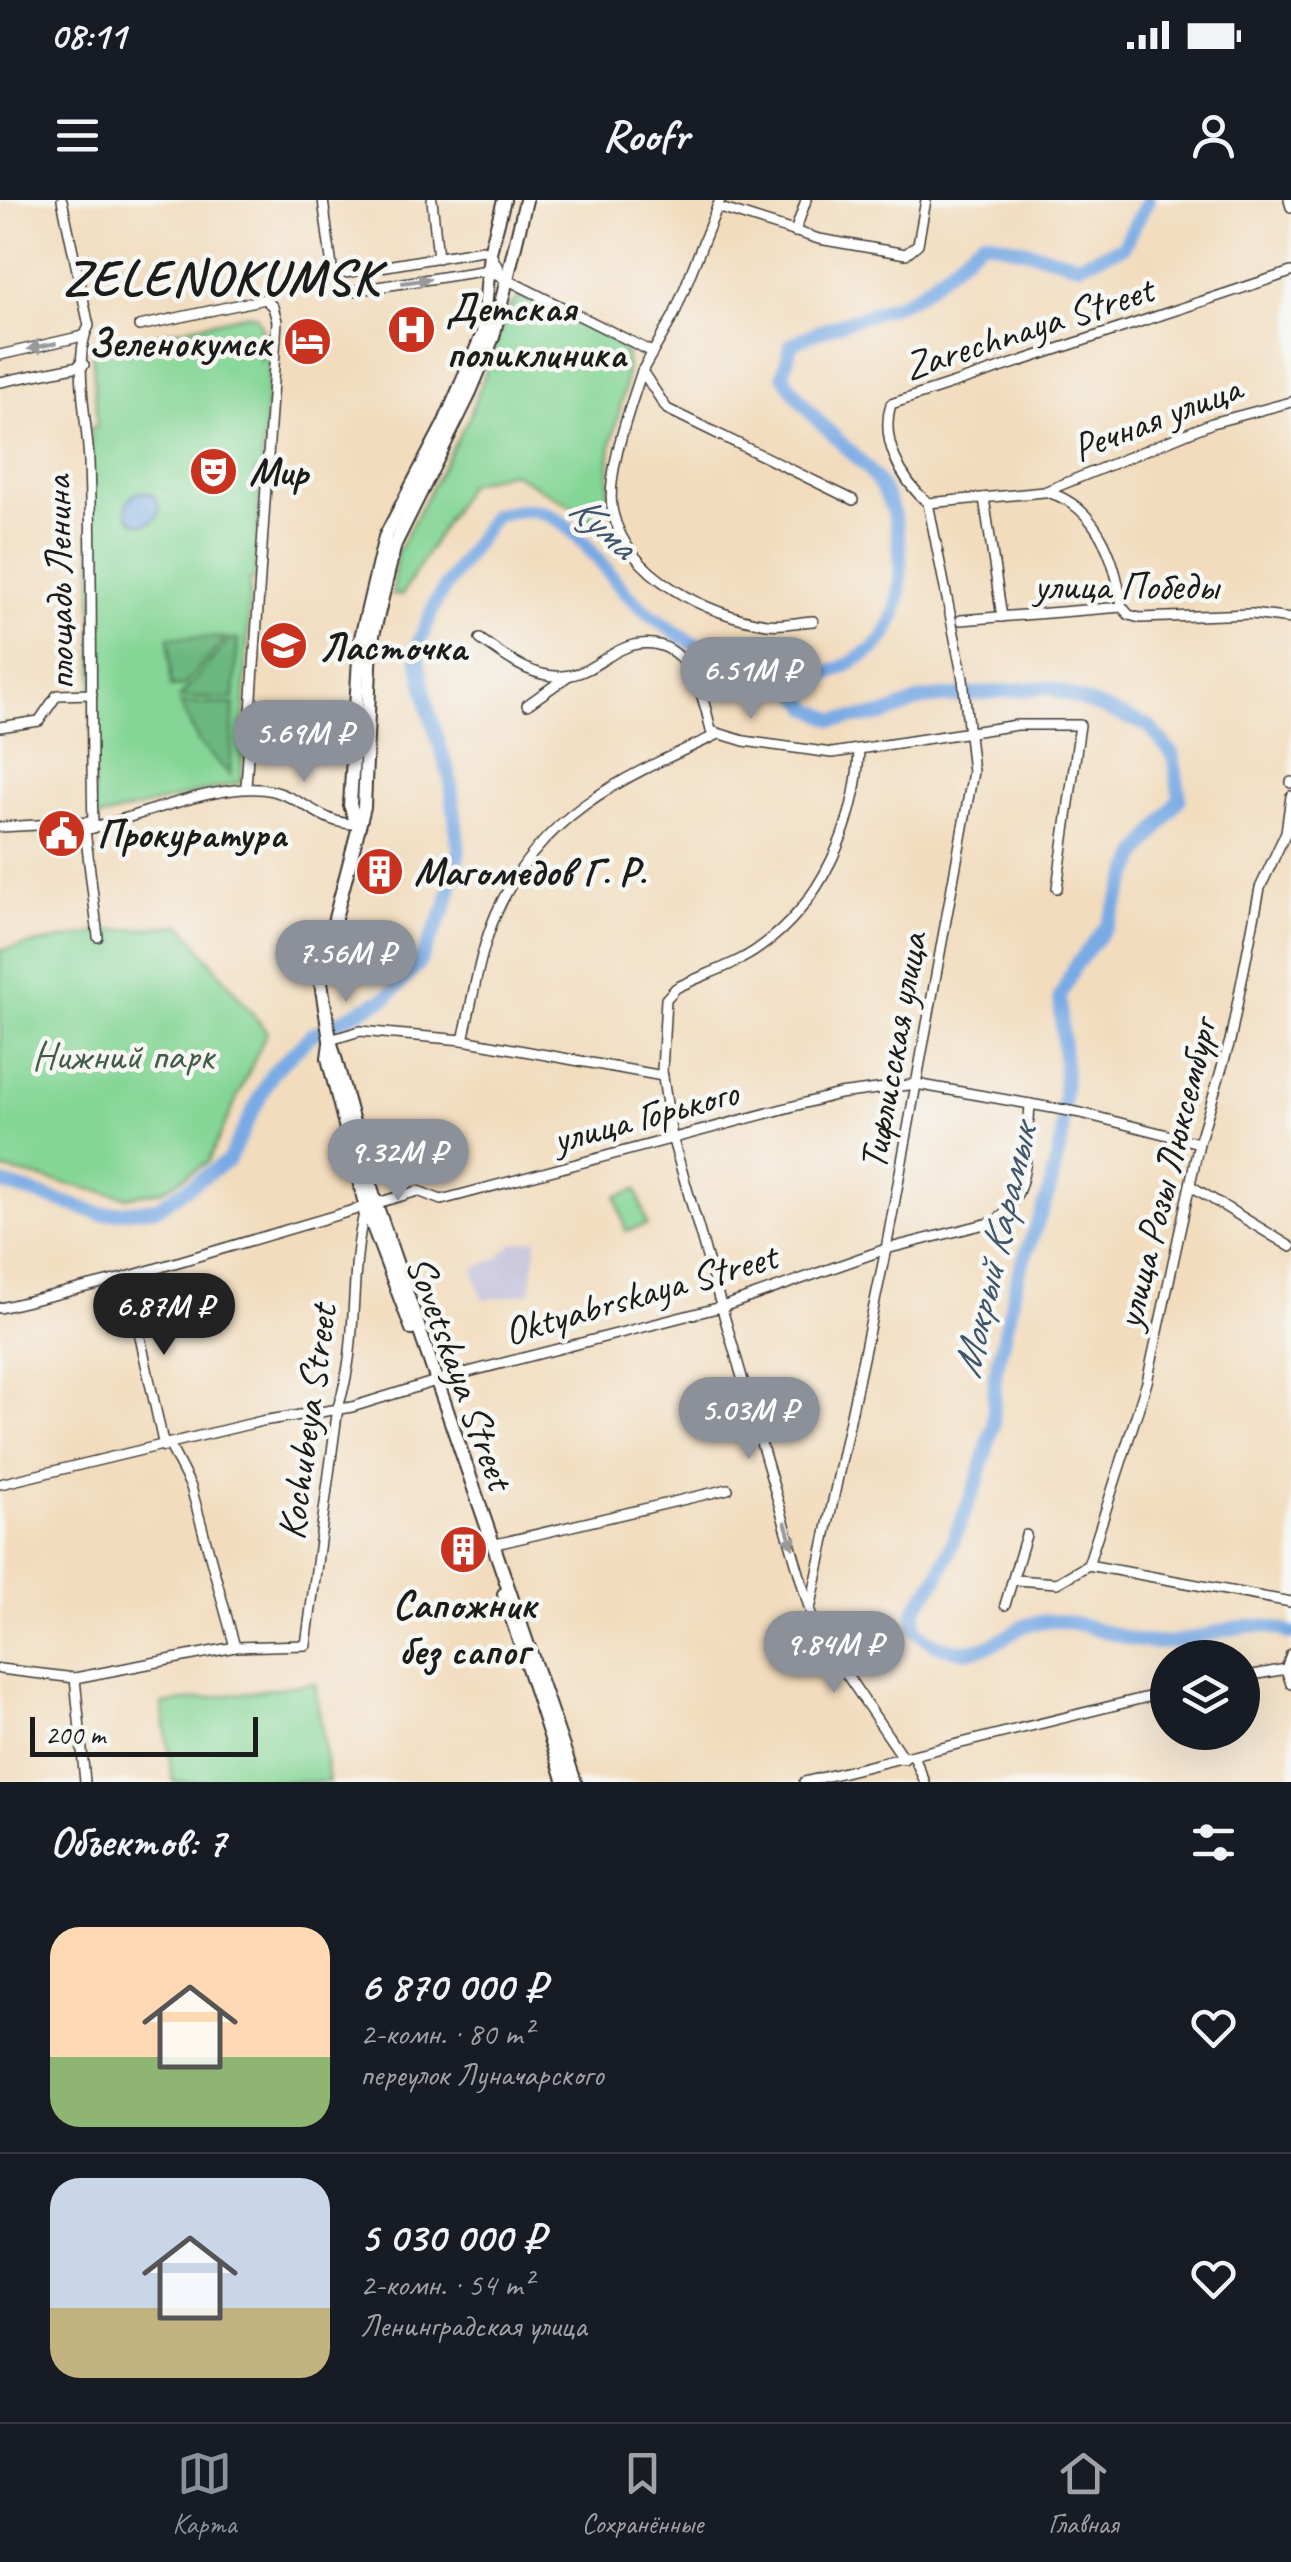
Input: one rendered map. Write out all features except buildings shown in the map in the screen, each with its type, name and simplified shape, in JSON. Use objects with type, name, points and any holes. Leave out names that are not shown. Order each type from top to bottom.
[{"type":"street","name":"площадь Ленина","points":[[62,200],[89,326],[84,336],[84,365],[93,825],[85,830],[98,937]]},
{"type":"street","points":[[324,200],[333,275],[345,292],[488,270],[505,282],[650,351]]},
{"type":"street","points":[[432,200],[438,258]]},
{"type":"street","points":[[357,824],[350,805],[360,642],[385,536],[444,424],[483,333],[490,252],[504,200]]},
{"type":"street","points":[[526,200],[492,336],[467,399],[395,544],[371,643],[364,807],[320,976],[330,1040],[360,1031],[464,1040],[662,1076]]},
{"type":"street","points":[[795,232],[806,200]]},
{"type":"street","points":[[813,621],[770,624],[731,615],[673,588],[638,563],[612,512],[620,438],[650,351],[674,315],[719,204],[795,232],[906,254],[918,244],[926,200]]},
{"type":"street","points":[[333,275],[490,252]]},
{"type":"street","points":[[490,252],[505,282]]},
{"type":"street","name":"Zarechnaya Street","points":[[928,503],[888,442],[885,424],[892,404],[1291,272]]},
{"type":"street","points":[[138,326],[265,299],[274,306],[277,321],[246,787]]},
{"type":"street","points":[[0,355],[84,336]]},
{"type":"street","points":[[0,382],[84,365]]},
{"type":"street","points":[[642,370],[667,409],[852,500]]},
{"type":"street","name":"Речная улица","points":[[928,503],[1044,492],[1212,423],[1291,402]]},
{"type":"street","name":"Речная улица","points":[[1044,492],[1071,505],[1099,534],[1115,562],[1122,607]]},
{"type":"street","points":[[984,498],[1002,617]]},
{"type":"street","name":"Тифлисская улица","points":[[810,1607],[886,1249],[973,772],[963,679],[928,503]]},
{"type":"street","name":"улица Победы","points":[[960,620],[1122,607],[1128,615],[1140,618],[1252,614],[1291,619]]},
{"type":"street","points":[[480,639],[522,668],[568,676]]},
{"type":"street","points":[[527,705],[568,676],[634,645],[662,647],[683,658],[694,672],[711,731],[717,736],[832,753],[1017,724],[1080,725],[1057,888]]},
{"type":"street","points":[[0,726],[39,721],[57,695],[92,694]]},
{"type":"street","points":[[464,1040],[496,914],[529,853],[595,796],[717,736]]},
{"type":"street","points":[[859,749],[858,784],[844,823],[799,917],[756,951],[676,988],[666,998],[662,1076],[672,1136],[725,1306],[810,1607],[826,1649],[925,1782]]},
{"type":"street","points":[[0,828],[93,825],[246,787],[276,792],[336,825],[357,824]]},
{"type":"street","name":"улица Розы Люксембург","points":[[1088,1565],[1147,1382],[1198,1142],[1230,1041],[1260,888],[1289,834],[1291,796]]},
{"type":"street","name":"Sovetskaya Street","points":[[330,1040],[328,1058],[371,1206],[496,1544],[575,1782]]},
{"type":"street","name":"улица Горького","points":[[0,1308],[127,1277],[424,1190],[441,1200],[839,1094],[916,1084],[1082,1114],[1198,1142]]},
{"type":"street","name":"Oktyabrskaya Street","points":[[0,1484],[262,1421],[337,1410],[725,1306],[886,1249],[1003,1216],[1024,1178],[1030,1104]]},
{"type":"street","points":[[1190,1186],[1291,1247]]},
{"type":"street","name":"Kochubeya Street","points":[[235,1647],[306,1645],[337,1410],[346,1382],[358,1236],[371,1206]]},
{"type":"street","points":[[0,1669],[75,1678],[235,1647],[191,1488],[167,1446],[127,1277]]},
{"type":"street","name":"Sovetskaya Street","points":[[436,1381],[565,1782]]},
{"type":"street","points":[[496,1544],[728,1489]]},
{"type":"street","points":[[1005,1605],[1016,1580],[1026,1534]]},
{"type":"street","points":[[1016,1580],[1057,1582],[1088,1565],[1291,1602]]},
{"type":"street","points":[[1291,1654],[1286,1669],[1291,1684]]},
{"type":"street","points":[[1260,1674],[1286,1669]]},
{"type":"street","points":[[75,1678],[85,1782]]},
{"type":"street","points":[[804,1782],[912,1760],[1150,1697]]},
{"type":"shaded area","points":[[537,1239],[530,1293],[483,1300],[473,1269],[498,1258],[513,1243]]},
{"type":"green space","points":[[521,296],[600,330],[626,353],[626,377],[611,446],[603,524],[595,526],[574,507],[511,472],[468,484],[402,595],[392,595],[397,553],[470,415],[509,307]]},
{"type":"green space","points":[[249,314],[256,316],[262,328],[261,363],[263,350],[270,351],[262,470],[255,471],[255,476],[261,477],[255,579],[250,580],[241,782],[94,819],[91,427],[97,426],[92,349]]},
{"type":"green space","points":[[169,637],[226,638],[183,686],[171,687]]},
{"type":"green space","points":[[230,639],[238,639],[234,699],[179,698]]},
{"type":"green space","points":[[180,704],[234,704],[230,775],[199,743]]},
{"type":"green space","name":"Нижний парк","points":[[182,925],[267,1032],[208,1162],[161,1191],[126,1197],[0,1169],[0,950],[107,931]]},
{"type":"green space","points":[[637,1190],[647,1225],[626,1231],[616,1196]]},
{"type":"green space","points":[[315,1683],[329,1782],[173,1782],[162,1704]]},
{"type":"water","points":[[143,492],[154,497],[159,508],[154,519],[143,524],[132,519],[127,508],[132,497]]},
{"type":"waterway","name":"Кума","points":[[0,1183],[102,1214],[157,1208],[228,1161],[272,1073],[311,1035],[387,997],[418,965],[446,907],[459,850],[450,777],[429,712],[416,650],[436,601],[494,515],[532,510],[560,522],[642,607],[724,660],[767,676],[797,681],[841,668],[870,651],[888,630],[899,593],[899,542],[892,510],[880,485],[804,404],[783,375],[791,345],[909,299],[984,240],[1079,264],[1123,247],[1148,200]]},
{"type":"waterway","name":"Мокрый Карамык","points":[[788,681],[810,708],[834,720],[883,715],[922,699],[1048,687],[1149,726],[1173,755],[1180,798],[1138,855],[1107,926],[1075,966],[1060,997],[1065,1075],[1062,1139],[1049,1192],[1018,1275],[995,1375],[993,1426],[977,1483],[938,1577],[914,1611],[915,1629],[940,1646],[960,1650],[981,1649],[1032,1623],[1056,1621],[1158,1643],[1240,1627],[1273,1628],[1291,1634]]},
{"type":"place","name":"Детская поликлиника","points":[[411,330]]},
{"type":"place","name":"Зеленокумск","points":[[307,342]]},
{"type":"place","name":"Мир","points":[[214,471]]},
{"type":"place","name":"Ласточка","points":[[284,646]]},
{"type":"place","name":"Прокуратура","points":[[62,833]]},
{"type":"place","name":"Магомедов Г. Р.","points":[[379,871]]},
{"type":"place","name":"Сапожник без сапог","points":[[464,1549]]},
{"type":"district","name":"ZELENOKUMSK","points":[[222,276]]}]
